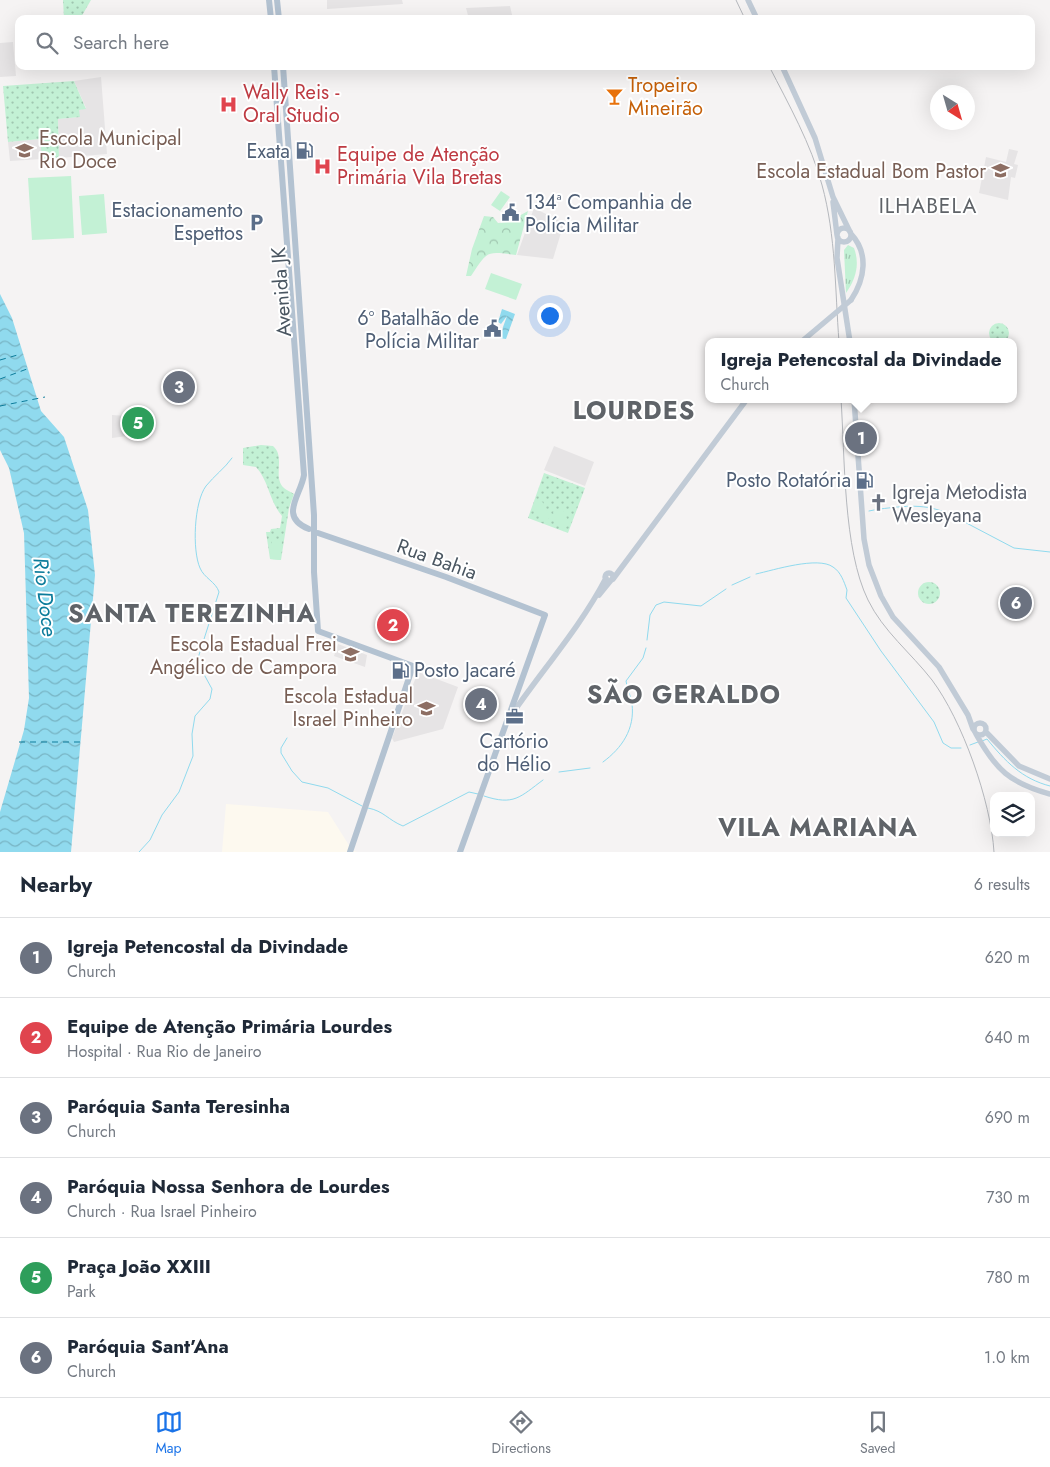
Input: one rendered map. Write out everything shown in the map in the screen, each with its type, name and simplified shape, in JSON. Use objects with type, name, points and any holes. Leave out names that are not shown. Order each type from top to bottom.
[{"type":"main road","points":[[269,0],[270,15]]},
{"type":"main road","points":[[277,0],[279,15]]},
{"type":"main road","points":[[748,0],[755,15]]},
{"type":"main road","name":"Avenida JK","points":[[274,70],[304,475],[302,488],[294,501],[296,519],[309,529]]},
{"type":"main road","name":"Avenida JK","points":[[283,70],[314,515],[314,572],[318,631],[413,666],[350,852]]},
{"type":"main road","points":[[784,70],[815,138],[833,197],[851,233],[858,241],[862,254],[862,280],[851,300],[806,338]]},
{"type":"main road","points":[[833,197],[838,258],[849,338]]},
{"type":"main road","points":[[837,237],[838,232],[843,228],[851,233]]},
{"type":"main road","points":[[838,258],[851,233]]},
{"type":"main road","points":[[837,237],[854,244],[862,254]]},
{"type":"main road","points":[[460,852],[504,725],[523,689],[535,682],[610,577],[623,566],[744,403]]},
{"type":"main road","points":[[854,403],[864,539],[869,565],[888,612],[939,666],[976,729],[987,754],[1002,772],[1016,782],[1050,794]]},
{"type":"main road","name":"Rua Bahia","points":[[318,533],[446,577],[546,615],[523,689]]},
{"type":"main road","points":[[976,729],[985,725],[986,732],[1019,766],[1050,778]]},
{"type":"main road","points":[[976,729],[983,735],[986,732]]},
{"type":"shaded area","points":[[327,0],[402,0],[403,4],[327,9]]},
{"type":"shaded area","points":[[510,6],[512,15],[468,15],[466,8]]},
{"type":"shaded area","points":[[13,42],[16,76],[0,77],[0,43]]},
{"type":"shaded area","points":[[101,77],[107,154],[59,158],[58,119],[79,117],[79,110],[86,108],[74,81]]},
{"type":"shaded area","name":"Escola Municipal Rio Doce","points":[[40,139],[42,159],[10,161],[8,142]]},
{"type":"shaded area","name":"Escola Estadual Bom Pastor","points":[[1009,149],[1018,151],[1014,164],[1018,165],[1015,178],[1011,177],[1008,200],[979,193],[986,157],[1006,162]]},
{"type":"shaded area","points":[[534,208],[564,223],[553,259],[517,255]]},
{"type":"shaded area","points":[[112,415],[127,416],[127,436],[112,438]]},
{"type":"shaded area","points":[[554,446],[594,462],[585,486],[544,470]]},
{"type":"shaded area","name":"Escola Estadual Frei Angélico de Campora","points":[[338,644],[367,655],[365,667],[334,656]]},
{"type":"shaded area","name":"Escola Estadual Israel Pinheiro","points":[[418,672],[458,687],[443,729],[394,742],[392,738]]},
{"type":"shaded area","points":[[226,804],[328,812],[352,850],[357,852],[222,852]]},
{"type":"green space","points":[[63,0],[91,0],[82,15],[64,15]]},
{"type":"green space","points":[[74,81],[86,109],[79,110],[80,117],[58,119],[59,158],[42,159],[40,139],[8,142],[3,86]]},
{"type":"green space","points":[[71,176],[74,238],[32,240],[28,178]]},
{"type":"green space","points":[[501,191],[510,197],[500,211],[491,205]]},
{"type":"green space","points":[[104,194],[107,233],[82,235],[79,196]]},
{"type":"green space","points":[[528,211],[516,255],[493,253],[488,255],[471,276],[466,276],[472,249],[484,216],[493,217],[498,223],[508,222]]},
{"type":"green space","points":[[848,245],[854,248],[857,266],[855,277],[846,293],[844,250]]},
{"type":"green space","points":[[491,273],[522,284],[516,300],[485,289]]},
{"type":"green space","points":[[995,324],[1003,324],[1008,329],[1007,338],[990,337],[990,329]]},
{"type":"green space","points":[[145,416],[146,430],[132,431],[131,417]]},
{"type":"green space","points":[[261,445],[273,446],[277,451],[279,456],[279,478],[285,489],[294,494],[289,508],[281,560],[270,559],[266,532],[270,532],[271,529],[280,528],[282,516],[256,467],[243,465],[243,448]]},
{"type":"green space","points":[[544,473],[585,488],[568,533],[528,518]]},
{"type":"green space","points":[[542,501],[550,518],[542,522],[534,506]]},
{"type":"green space","points":[[562,508],[570,525],[561,529],[553,512]]},
{"type":"green space","points":[[272,540],[282,541],[280,560],[270,559]]},
{"type":"green space","points":[[929,582],[937,585],[940,593],[937,601],[929,604],[921,601],[918,593],[921,585]]},
{"type":"water","name":"Rio Doce","points":[[0,294],[12,318],[41,411],[64,437],[88,510],[95,575],[71,852],[0,852],[0,812],[24,730],[29,698],[24,533],[9,468],[0,450]]},
{"type":"water","points":[[502,309],[515,314],[506,339],[499,338],[507,316],[501,324],[498,322]]},
{"type":"waterway","points":[[139,852],[150,840],[162,815],[179,792],[193,756],[192,734],[195,716],[210,699],[212,689],[200,667],[198,658],[219,592],[215,585],[204,575],[197,560],[195,526],[202,493],[206,486],[232,458]]},
{"type":"waterway","points":[[880,509],[906,506],[923,507],[949,514]]},
{"type":"waterway","points":[[869,511],[874,510]]},
{"type":"waterway","points":[[955,517],[1014,548],[1050,552]]},
{"type":"waterway","points":[[756,574],[807,563],[826,564],[836,569],[842,577],[847,590],[846,598],[881,651],[934,722],[943,743],[951,748],[961,748]]},
{"type":"waterway","points":[[732,585],[750,577]]},
{"type":"waterway","points":[[647,640],[650,615],[656,605],[664,602],[701,606],[726,589]]},
{"type":"waterway","points":[[603,762],[616,751],[629,730],[632,704],[626,681],[643,658],[646,648]]},
{"type":"waterway","points":[[287,738],[281,748],[281,753],[292,771],[302,782],[328,788],[362,806]]},
{"type":"waterway","points":[[982,741],[987,739],[1007,762],[1023,774],[1050,786]]},
{"type":"waterway","points":[[970,745],[978,742]]},
{"type":"waterway","points":[[559,772],[590,768]]},
{"type":"waterway","points":[[484,796],[510,800],[522,795],[543,780]]},
{"type":"waterway","points":[[368,808],[378,811],[403,826],[469,792],[478,794]]},
{"type":"ferry route","points":[[0,360],[21,354]]},
{"type":"ferry route","points":[[0,379],[27,369]]},
{"type":"ferry route","points":[[0,406],[45,397]]},
{"type":"ferry route","points":[[19,742],[82,742]]},
{"type":"railway","points":[[736,0],[743,15]]},
{"type":"railway","points":[[771,70],[806,140],[827,204],[834,263],[839,338]]},
{"type":"railway","points":[[841,403],[847,502],[854,555],[860,579],[868,600],[881,622],[932,680],[954,717],[981,786],[992,832],[994,852]]},
{"type":"place","name":"Tropeiro Mineirão","points":[[614,97]]},
{"type":"place","name":"Wally Reis - Oral Studio","points":[[229,104]]},
{"type":"place","name":"Escola Municipal Rio Doce","points":[[25,150]]},
{"type":"place","name":"Exata","points":[[304,151]]},
{"type":"place","name":"Equipe de Atenção Primária Vila Bretas","points":[[323,166]]},
{"type":"place","name":"Escola Estadual Bom Pastor","points":[[1000,171]]},
{"type":"place","name":"134ª Companhia de Polícia Militar","points":[[511,213]]},
{"type":"place","name":"Estacionamento Espettos","points":[[257,222]]},
{"type":"place","name":"6º Batalhão de Polícia Militar","points":[[493,329]]},
{"type":"place","name":"Paróquia Santa Teresinha","points":[[179,387]]},
{"type":"place","name":"Praça João XXIII","points":[[138,423]]},
{"type":"place","name":"Igreja Petencostal da Divindade","points":[[861,438]]},
{"type":"place","name":"Posto Rotatória","points":[[865,480]]},
{"type":"place","name":"Igreja Metodista Wesleyana","points":[[878,503]]},
{"type":"place","name":"Paróquia Sant’Ana","points":[[1016,603]]},
{"type":"place","name":"Equipe de Atenção Primária Lourdes","points":[[393,625]]},
{"type":"place","name":"Escola Estadual Frei Angélico de Campora","points":[[351,655]]},
{"type":"place","name":"Posto Jacaré","points":[[400,670]]},
{"type":"place","name":"Paróquia Nossa Senhora de Lourdes","points":[[481,704]]},
{"type":"place","name":"Escola Estadual Israel Pinheiro","points":[[427,708]]},
{"type":"place","name":"Cartório do Hélio","points":[[514,717]]},
{"type":"district","name":"ILHABELA","points":[[928,206]]},
{"type":"district","name":"LOURDES","points":[[634,410]]},
{"type":"district","name":"SANTA TEREZINHA","points":[[192,613]]},
{"type":"district","name":"SÃO GERALDO","points":[[684,694]]},
{"type":"district","name":"VILA MARIANA","points":[[818,827]]}]
